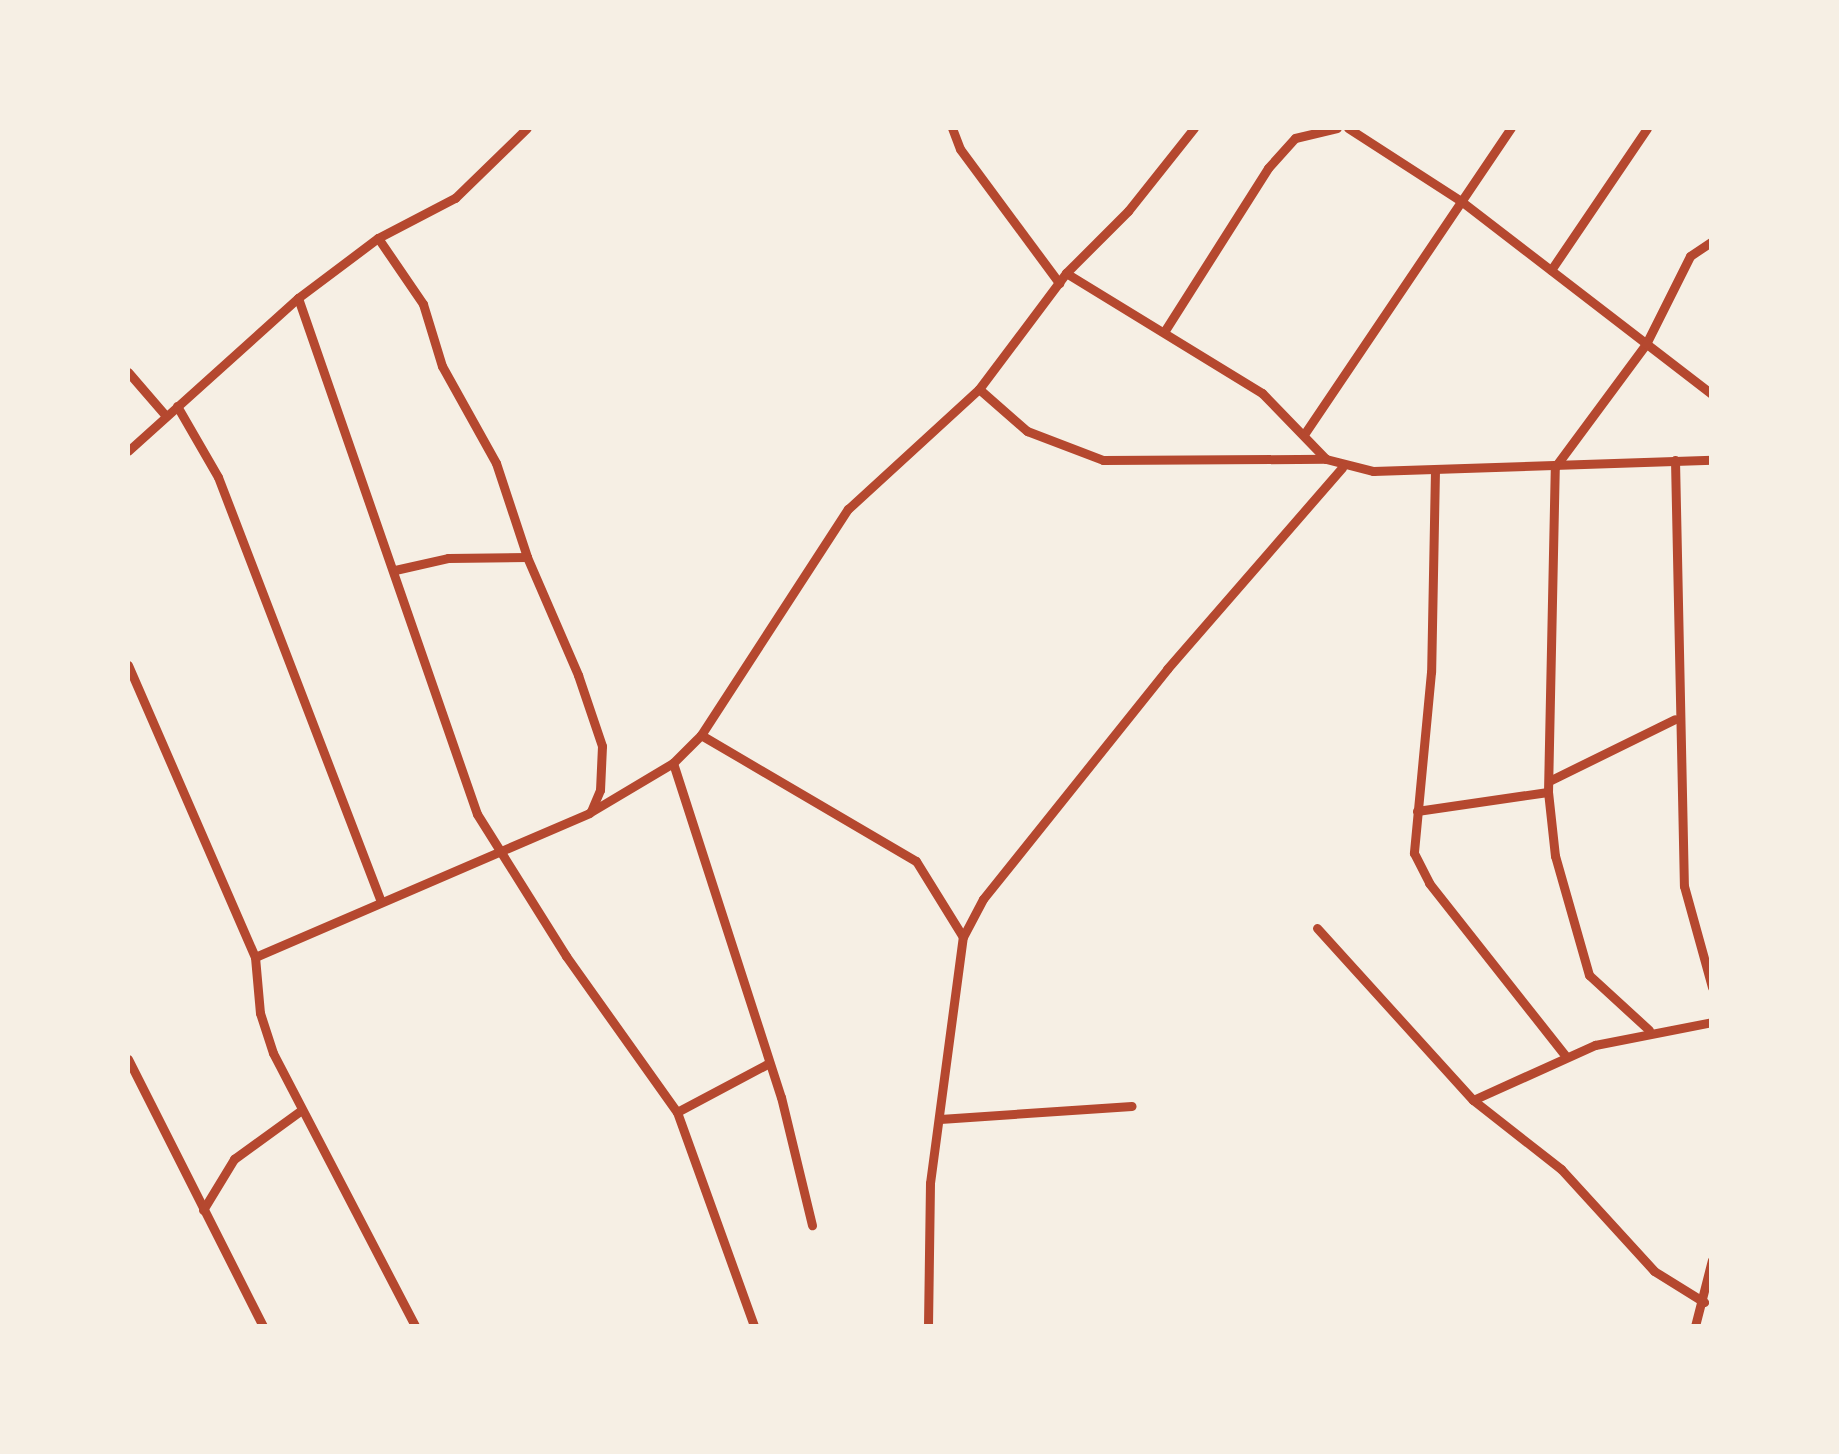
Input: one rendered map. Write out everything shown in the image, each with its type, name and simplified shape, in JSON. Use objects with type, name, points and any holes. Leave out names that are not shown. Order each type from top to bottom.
[{"type":"street","points":[[128,451],[298,298],[378,238],[455,198],[528,128]]},
{"type":"street","points":[[952,128],[971,165],[1059,282]]},
{"type":"street","points":[[255,957],[590,813],[673,764],[701,735],[848,509],[979,389],[1066,272],[1128,212],[1194,128]]},
{"type":"street","points":[[1164,332],[1257,184],[1296,133],[1337,128]]},
{"type":"street","points":[[1348,128],[1461,202],[1712,394]]},
{"type":"street","points":[[1306,433],[1511,128]]},
{"type":"street","points":[[1551,270],[1647,128]]},
{"type":"street","points":[[378,238],[423,304],[442,366],[496,463],[527,558],[602,746],[600,790],[590,813]]},
{"type":"street","points":[[1649,1030],[1589,975],[1563,889],[1548,786],[1554,466],[1646,344],[1690,256],[1712,241]]},
{"type":"street","points":[[1066,272],[1262,393],[1306,433],[1326,460]]},
{"type":"street","points":[[298,298],[478,814],[499,853],[676,1112],[754,1326]]},
{"type":"street","points":[[128,372],[166,416]]},
{"type":"street","points":[[979,389],[1027,431],[1103,460],[1326,460],[1342,468],[1435,470],[1712,460]]},
{"type":"street","points":[[177,406],[218,476],[381,902]]},
{"type":"street","points":[[1674,460],[1675,719],[1684,886],[1712,987]]},
{"type":"street","points":[[928,1326],[930,1182],[962,936],[983,899],[1167,669],[1342,468]]},
{"type":"street","points":[[1435,470],[1431,672],[1414,854],[1428,883],[1565,1055]]},
{"type":"street","points":[[395,570],[448,558],[527,558]]},
{"type":"street","points":[[128,665],[255,957],[260,1013],[300,1112],[415,1326]]},
{"type":"street","points":[[1417,811],[1548,786],[1675,719]]},
{"type":"street","points":[[701,735],[916,861],[962,936]]},
{"type":"street","points":[[673,764],[769,1063],[812,1225]]},
{"type":"street","points":[[1317,928],[1474,1100],[1561,1169],[1654,1271],[1704,1302]]},
{"type":"street","points":[[1474,1100],[1565,1055],[1649,1030],[1712,1022]]},
{"type":"street","points":[[128,1059],[263,1326]]},
{"type":"street","points":[[676,1112],[769,1063]]},
{"type":"street","points":[[940,1119],[1132,1106]]},
{"type":"street","points":[[203,1210],[234,1159],[300,1112]]},
{"type":"street","points":[[1695,1326],[1712,1260]]}]
